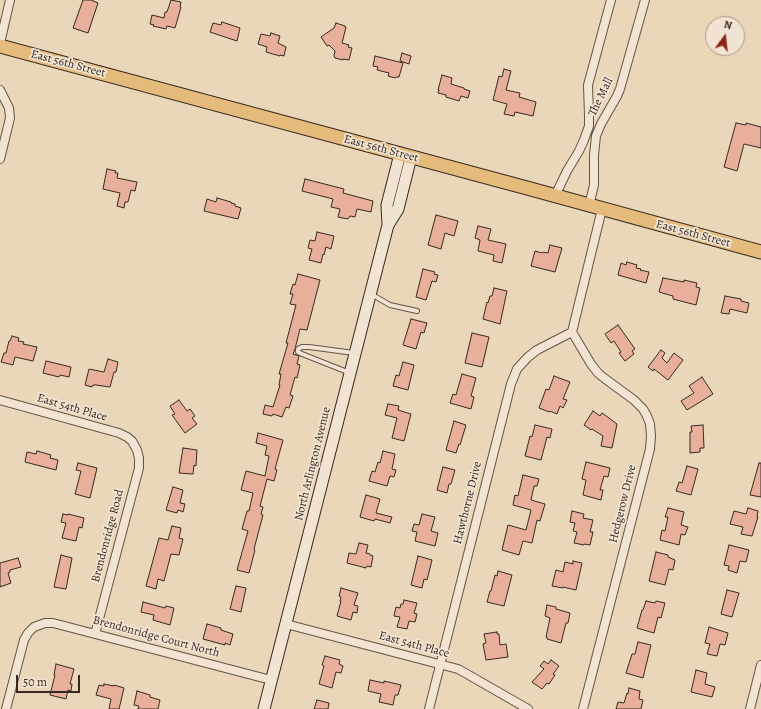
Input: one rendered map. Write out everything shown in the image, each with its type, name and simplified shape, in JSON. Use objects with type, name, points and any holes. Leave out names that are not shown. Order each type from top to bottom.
[{"type":"main road","name":"East 56th Street","points":[[0,46],[761,252]]},
{"type":"main road","name":"North Arlington Avenue","points":[[264,709],[388,225],[387,205],[405,156]]},
{"type":"street","points":[[0,43],[10,0]]},
{"type":"street","name":"The Mall","points":[[555,196],[567,170],[579,151],[587,130],[589,116],[588,85],[611,0]]},
{"type":"street","name":"The Mall","points":[[589,206],[594,185],[594,146],[597,132],[620,89],[645,0]]},
{"type":"street","points":[[0,90],[9,108],[10,118],[0,159]]},
{"type":"street","points":[[587,130],[597,132]]},
{"type":"street","points":[[579,151],[594,155]]},
{"type":"street","points":[[572,332],[602,209]]},
{"type":"street","name":"Hawthorne Drive","points":[[428,709],[510,384],[522,363],[531,354],[572,332]]},
{"type":"street","name":"Hedgerow Drive","points":[[572,332],[598,373],[634,400],[643,409],[650,424],[651,436],[650,449],[583,709]]},
{"type":"street","name":"East 54th Place","points":[[0,400],[119,433],[128,438],[134,444]]},
{"type":"street","name":"Brendonridge Road","points":[[95,634],[139,468],[139,456],[134,444]]},
{"type":"street","name":"Brendonridge Court North","points":[[6,709],[24,640],[34,627],[45,623],[53,623],[271,680]]},
{"type":"street","name":"East 54th Place","points":[[286,624],[458,669],[528,709]]},
{"type":"street","points":[[750,709],[761,664]]},
{"type":"lane","points":[[370,294],[390,304],[417,312]]},
{"type":"lane","points":[[350,373],[302,354],[298,352],[298,349],[302,347],[309,347],[355,353]]},
{"type":"building","points":[[83,0],[91,0],[98,3],[88,33],[73,28]]},
{"type":"building","points":[[171,0],[181,2],[175,28],[167,26],[166,29],[150,24],[152,15],[164,18],[165,12],[167,12]]},
{"type":"building","points":[[222,22],[240,28],[237,41],[210,32],[213,23],[221,25]]},
{"type":"building","points":[[336,23],[346,27],[342,43],[349,45],[348,47],[352,48],[349,60],[335,58],[335,51],[329,45],[327,46],[321,37],[334,28]]},
{"type":"building","points":[[271,33],[280,36],[278,43],[286,47],[284,56],[266,52],[267,47],[258,44],[261,34],[270,36]]},
{"type":"building","points":[[402,53],[411,56],[409,64],[400,61]]},
{"type":"building","points":[[375,56],[403,63],[399,77],[395,78],[388,76],[389,73],[377,70],[378,67],[373,66]]},
{"type":"building","points":[[504,69],[511,71],[506,90],[520,93],[519,97],[536,102],[533,116],[515,112],[514,116],[504,114],[507,104],[493,100],[499,76],[502,77]]},
{"type":"building","points":[[442,75],[452,78],[451,84],[470,91],[468,98],[461,96],[459,101],[438,93]]},
{"type":"building","points":[[736,123],[746,125],[746,123],[761,127],[761,148],[744,144],[737,171],[724,167]]},
{"type":"building","points":[[107,169],[116,171],[115,173],[118,173],[117,178],[137,182],[135,191],[131,190],[128,202],[125,202],[124,208],[117,206],[120,193],[103,189]]},
{"type":"building","points":[[305,179],[344,189],[343,193],[373,201],[371,212],[357,209],[355,217],[350,216],[348,219],[338,217],[340,209],[331,207],[333,199],[302,191]]},
{"type":"building","points":[[217,198],[231,202],[235,204],[235,206],[241,208],[238,219],[204,211],[207,199],[216,202]]},
{"type":"building","points":[[436,215],[458,221],[454,236],[445,233],[441,249],[428,245]]},
{"type":"building","points":[[478,226],[491,229],[488,240],[506,244],[502,263],[493,261],[494,255],[478,251],[480,240],[475,238]]},
{"type":"building","points":[[317,232],[334,236],[331,249],[326,247],[321,263],[309,260],[312,249],[308,248],[310,240],[315,241]]},
{"type":"building","points":[[550,245],[562,248],[555,272],[531,266],[535,251],[548,253]]},
{"type":"building","points":[[627,262],[637,265],[636,268],[641,269],[640,270],[649,272],[646,283],[618,275],[621,263],[626,265]]},
{"type":"building","points":[[423,269],[435,272],[434,274],[438,275],[436,282],[432,281],[426,300],[416,297]]},
{"type":"building","points":[[298,274],[320,280],[307,330],[300,329],[293,354],[299,356],[297,364],[300,365],[297,378],[295,377],[290,395],[293,396],[289,408],[286,407],[282,417],[273,414],[272,416],[263,414],[265,405],[273,407],[280,385],[281,374],[279,374],[288,343],[286,343],[296,305],[290,304],[293,294],[290,294],[293,284],[295,285]]},
{"type":"building","points":[[663,278],[697,283],[696,287],[700,288],[696,305],[673,299],[673,296],[659,292]]},
{"type":"building","points":[[494,288],[507,291],[500,324],[483,319],[487,302],[488,303],[490,296],[492,296]]},
{"type":"building","points":[[725,296],[741,299],[741,301],[749,303],[747,313],[730,309],[729,314],[721,313]]},
{"type":"building","points":[[411,319],[427,323],[424,333],[421,332],[416,349],[403,345]]},
{"type":"building","points":[[618,325],[635,349],[632,351],[634,354],[625,361],[619,353],[621,352],[614,341],[611,343],[605,334]]},
{"type":"building","points":[[472,333],[489,337],[482,367],[465,363]]},
{"type":"building","points":[[12,336],[19,338],[18,341],[24,342],[23,344],[37,347],[33,361],[15,357],[13,365],[1,362]]},
{"type":"building","points":[[661,350],[665,353],[662,358],[667,363],[674,353],[683,360],[668,380],[654,369],[653,371],[648,367]]},
{"type":"building","points":[[108,359],[118,362],[110,387],[93,385],[92,387],[85,385],[89,369],[104,372]]},
{"type":"building","points":[[46,361],[71,367],[69,377],[60,375],[59,377],[43,373]]},
{"type":"building","points":[[403,362],[414,365],[408,390],[393,386],[396,375],[399,376]]},
{"type":"building","points":[[462,374],[476,378],[471,396],[474,397],[471,409],[450,403],[453,394],[456,395]]},
{"type":"building","points":[[554,376],[570,382],[563,399],[567,400],[563,408],[560,406],[557,414],[539,408],[546,389],[549,390]]},
{"type":"building","points":[[702,377],[713,394],[687,410],[681,401],[694,393],[689,386]]},
{"type":"building","points":[[179,400],[187,411],[190,409],[195,416],[192,418],[197,424],[185,433],[172,415],[175,414],[170,406]]},
{"type":"building","points":[[388,404],[399,406],[398,410],[411,414],[404,441],[392,438],[397,418],[385,415]]},
{"type":"building","points":[[593,411],[600,416],[602,413],[617,424],[612,448],[601,446],[603,436],[584,425]]},
{"type":"building","points":[[454,421],[466,425],[456,453],[446,450]]},
{"type":"building","points":[[535,425],[552,429],[550,438],[547,437],[541,460],[525,456],[530,436],[532,437]]},
{"type":"building","points":[[703,425],[704,448],[700,448],[700,452],[690,453],[690,432],[692,432],[691,426]]},
{"type":"building","points":[[258,433],[283,440],[275,469],[277,470],[274,481],[267,479],[260,506],[263,507],[261,514],[263,515],[249,573],[237,570],[248,531],[242,529],[247,511],[249,511],[253,493],[241,490],[246,471],[265,476],[269,456],[265,455],[267,446],[256,443]]},
{"type":"building","points":[[183,448],[197,450],[196,466],[194,465],[193,474],[179,473]]},
{"type":"building","points":[[37,451],[51,455],[50,458],[58,460],[56,470],[25,462],[27,452],[36,454]]},
{"type":"building","points":[[383,451],[395,454],[392,469],[396,470],[394,477],[390,476],[387,486],[369,481],[372,471],[375,472],[378,462],[380,463]]},
{"type":"building","points":[[586,462],[610,468],[608,477],[604,476],[600,490],[603,490],[601,500],[583,495],[586,480],[582,479]]},
{"type":"building","points":[[78,463],[97,468],[90,498],[75,494],[81,471],[76,470]]},
{"type":"building","points":[[759,463],[761,463],[761,497],[750,495]]},
{"type":"building","points":[[687,466],[698,469],[691,495],[676,491],[679,482],[682,483]]},
{"type":"building","points":[[443,467],[455,470],[447,493],[437,490]]},
{"type":"building","points":[[523,475],[539,479],[537,486],[534,486],[531,500],[545,504],[540,521],[537,520],[532,543],[523,541],[519,555],[502,550],[508,525],[526,530],[531,510],[513,505],[515,495],[518,496]]},
{"type":"building","points":[[173,487],[183,490],[180,503],[185,504],[183,512],[178,510],[177,513],[166,510]]},
{"type":"building","points":[[366,495],[380,499],[376,513],[392,517],[390,523],[360,517]]},
{"type":"building","points":[[668,508],[684,512],[681,525],[688,527],[685,535],[681,534],[679,545],[660,540],[662,530],[665,531],[668,517],[665,517]]},
{"type":"building","points":[[748,508],[758,511],[758,517],[752,536],[741,534],[743,527],[730,524],[734,511],[746,514]]},
{"type":"building","points":[[572,511],[584,514],[583,518],[593,520],[590,532],[593,532],[590,545],[574,543],[577,532],[573,531],[575,523],[570,522]]},
{"type":"building","points":[[63,514],[84,518],[82,528],[79,527],[76,541],[62,538],[66,523],[61,522]]},
{"type":"building","points":[[422,514],[435,517],[431,531],[438,533],[435,546],[415,541],[417,532],[412,531],[414,524],[419,525]]},
{"type":"building","points":[[172,526],[181,528],[179,538],[183,539],[179,555],[171,554],[164,581],[158,579],[156,589],[146,586],[159,538],[168,540]]},
{"type":"building","points":[[359,543],[368,545],[366,553],[373,556],[371,567],[367,566],[366,568],[347,563],[349,553],[356,554]]},
{"type":"building","points":[[729,545],[749,550],[746,562],[740,561],[737,573],[728,570],[729,566],[724,565]]},
{"type":"building","points":[[656,552],[668,555],[668,557],[675,560],[673,570],[669,569],[665,585],[649,581]]},
{"type":"building","points":[[61,555],[72,558],[66,589],[54,587]]},
{"type":"building","points":[[418,556],[432,560],[427,580],[424,579],[422,588],[411,585]]},
{"type":"building","points":[[18,558],[21,567],[10,570],[8,573],[11,583],[0,587],[0,563]]},
{"type":"building","points":[[573,561],[582,563],[576,590],[552,586],[556,570],[563,572],[565,562],[573,564]]},
{"type":"building","points":[[498,571],[512,575],[504,606],[487,602],[495,575],[497,576]]},
{"type":"building","points":[[236,586],[246,588],[241,612],[230,609]]},
{"type":"building","points":[[341,588],[358,593],[354,605],[358,606],[357,613],[353,612],[351,620],[337,616],[341,601],[341,597],[339,596]]},
{"type":"building","points":[[727,590],[739,593],[732,617],[721,614]]},
{"type":"building","points":[[404,600],[417,603],[414,613],[417,614],[415,622],[409,621],[407,629],[397,627],[400,617],[394,616],[396,607],[400,608]]},
{"type":"building","points":[[646,601],[665,603],[661,618],[658,617],[654,633],[637,628]]},
{"type":"building","points":[[143,602],[165,608],[166,606],[174,608],[170,625],[153,620],[154,615],[141,612]]},
{"type":"building","points":[[547,605],[570,613],[561,643],[547,639],[546,637],[550,618],[545,616]]},
{"type":"building","points":[[207,624],[221,628],[221,630],[233,634],[230,645],[203,639]]},
{"type":"building","points":[[709,627],[728,633],[725,645],[720,644],[717,656],[707,654],[710,644],[705,643]]},
{"type":"building","points":[[497,632],[497,634],[499,634],[500,645],[506,644],[508,657],[486,660],[483,644],[486,643],[484,634]]},
{"type":"building","points":[[638,642],[651,645],[643,678],[626,673],[632,654],[635,654]]},
{"type":"building","points":[[325,656],[340,660],[339,664],[343,666],[341,673],[336,672],[332,688],[319,684]]},
{"type":"building","points":[[551,660],[559,666],[553,674],[555,675],[549,684],[547,683],[542,689],[532,682],[544,669],[540,666],[544,661],[548,664]]},
{"type":"building","points":[[56,664],[74,669],[70,684],[72,684],[71,691],[68,690],[66,699],[50,695]]},
{"type":"building","points":[[696,670],[707,673],[705,684],[715,687],[712,697],[691,692]]},
{"type":"building","points":[[370,680],[384,683],[384,681],[401,685],[398,695],[395,695],[393,705],[379,702],[381,694],[368,691]]},
{"type":"building","points":[[104,684],[124,688],[119,709],[109,709],[111,699],[96,695],[99,685],[104,686]]},
{"type":"building","points":[[629,688],[640,691],[639,699],[643,700],[641,709],[616,709],[618,702],[624,703]]},
{"type":"building","points":[[137,691],[160,700],[158,709],[138,709],[139,706],[134,705]]},
{"type":"building","points":[[317,700],[329,703],[328,709],[314,709]]}]
